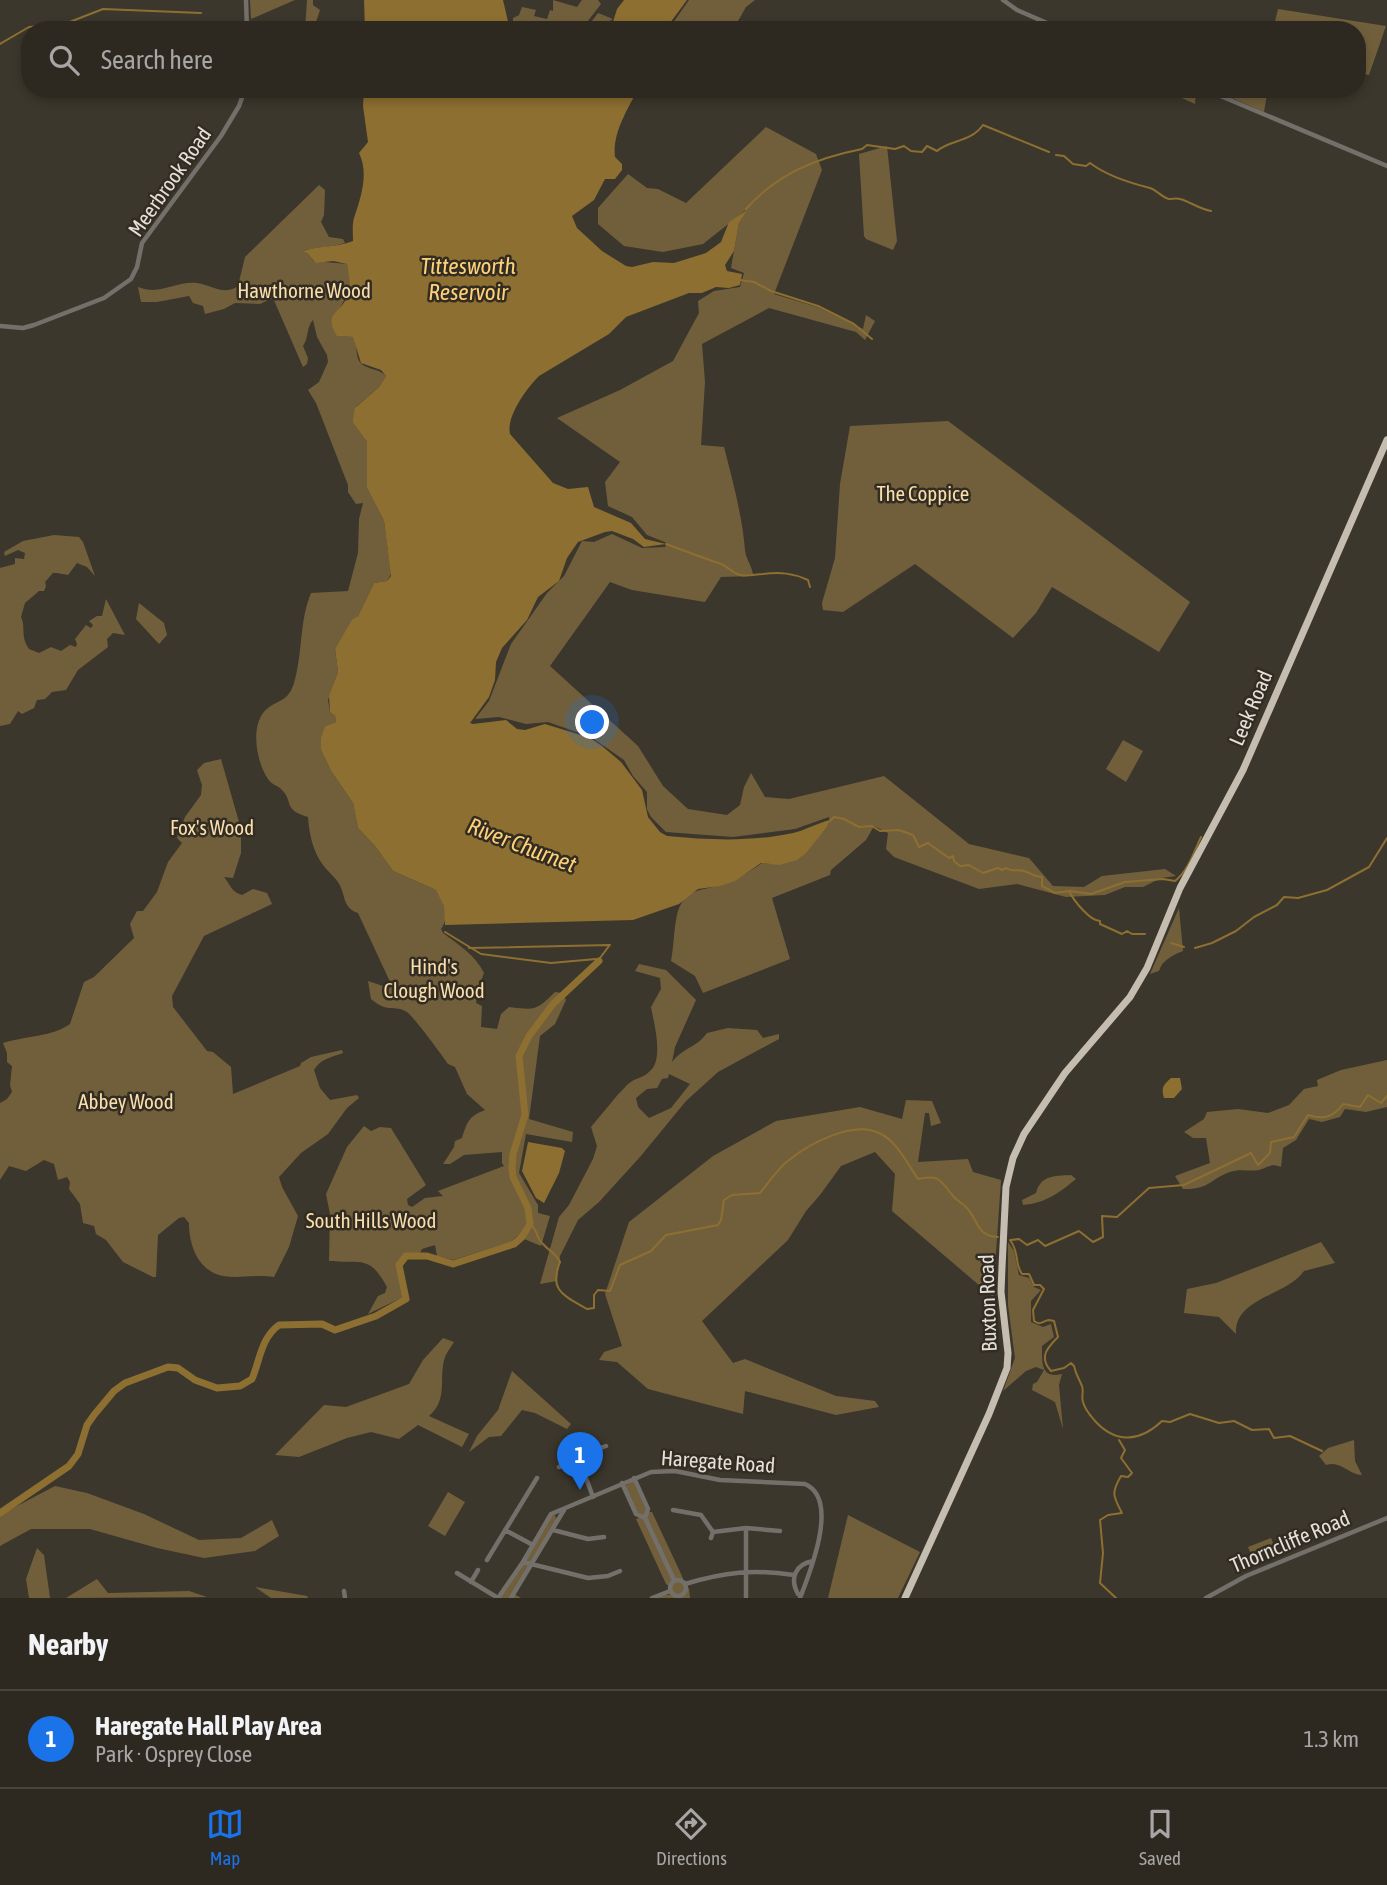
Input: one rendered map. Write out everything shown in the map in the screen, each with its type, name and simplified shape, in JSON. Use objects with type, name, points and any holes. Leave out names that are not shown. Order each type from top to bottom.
[{"type":"highway","name":"Leek Road","points":[[1137,985],[1157,946],[1184,879],[1243,770],[1387,440]]},
{"type":"highway","name":"Buxton Road","points":[[905,1598],[989,1414],[1007,1368],[1002,1267],[1006,1187],[1013,1158],[1024,1134],[1065,1073],[1130,997],[1137,985]]},
{"type":"street","points":[[246,0],[247,21]]},
{"type":"street","points":[[1003,0],[1017,10],[1042,21]]},
{"type":"street","name":"Meerbrook Road","points":[[0,326],[23,328],[34,325],[104,298],[127,283],[136,267],[142,243],[221,136],[242,98]]},
{"type":"street","points":[[1225,98],[1387,166]]},
{"type":"street","points":[[593,1497],[578,1456],[606,1446]]},
{"type":"street","points":[[559,1467],[580,1460]]},
{"type":"street","name":"Haregate Road","points":[[549,1517],[651,1472],[669,1471],[720,1480],[805,1484],[816,1491],[821,1506],[820,1532],[813,1560]]},
{"type":"street","points":[[487,1560],[537,1478]]},
{"type":"street","points":[[634,1478],[648,1509],[645,1518]]},
{"type":"street","points":[[622,1483],[636,1514],[645,1518],[674,1580]]},
{"type":"street","name":"Haregate Road","points":[[510,1598],[565,1510]]},
{"type":"street","points":[[673,1510],[701,1514],[713,1532]]},
{"type":"street","points":[[457,1573],[498,1598],[549,1517],[555,1516],[557,1521]]},
{"type":"street","name":"Thorncliffe Road","points":[[1206,1598],[1246,1576],[1387,1518]]},
{"type":"street","points":[[713,1532],[747,1528],[780,1531]]},
{"type":"street","points":[[746,1598],[747,1528]]},
{"type":"street","points":[[505,1530],[533,1545]]},
{"type":"street","points":[[553,1530],[582,1538],[604,1537]]},
{"type":"street","points":[[711,1538],[713,1532]]},
{"type":"street","points":[[801,1597],[794,1588],[794,1574],[802,1564],[813,1560]]},
{"type":"street","points":[[801,1597],[813,1560]]},
{"type":"street","points":[[523,1562],[596,1578],[620,1571]]},
{"type":"street","points":[[471,1582],[478,1570]]},
{"type":"street","points":[[674,1580],[685,1584],[747,1571],[794,1574]]},
{"type":"street","points":[[674,1580],[670,1583],[673,1595],[681,1597],[685,1584]]},
{"type":"street","points":[[344,1591],[345,1598]]},
{"type":"street","points":[[652,1598],[670,1591]]},
{"type":"green space","points":[[250,0],[295,0],[251,19]]},
{"type":"green space","points":[[307,0],[313,0],[313,5],[320,10],[316,21],[306,21]]},
{"type":"green space","points":[[553,0],[577,7],[582,0],[598,0],[601,4],[588,21],[513,21],[522,7],[536,10],[534,16],[547,19],[550,10],[553,11]]},
{"type":"green space","points":[[689,0],[755,0],[746,7],[738,21],[674,21]]},
{"type":"green space","points":[[1278,9],[1354,21],[1275,21]]},
{"type":"green space","points":[[598,13],[613,19],[610,21],[592,21]]},
{"type":"green space","points":[[1366,23],[1386,26],[1369,75],[1366,74]]},
{"type":"green space","points":[[1182,98],[1195,98],[1195,104]]},
{"type":"green space","points":[[1232,98],[1266,98],[1264,112]]},
{"type":"green space","points":[[766,127],[816,154],[822,170],[774,294],[817,307],[863,329],[866,315],[875,321],[865,340],[856,332],[769,308],[702,344],[705,382],[701,445],[724,447],[753,576],[721,577],[705,602],[632,590],[610,582],[550,666],[638,746],[663,786],[688,809],[727,815],[740,805],[751,773],[765,797],[789,799],[884,776],[969,844],[1029,858],[1053,886],[1084,887],[1102,876],[1165,869],[1176,876],[1161,878],[1143,887],[1125,887],[1105,895],[1066,897],[1017,884],[979,889],[894,857],[886,849],[888,833],[874,826],[866,840],[831,870],[830,875],[772,898],[790,959],[703,993],[695,976],[671,961],[681,904],[694,892],[735,879],[762,863],[780,863],[795,859],[807,850],[825,829],[829,817],[795,829],[733,837],[666,832],[651,817],[647,809],[647,792],[624,760],[591,737],[548,722],[526,724],[499,717],[475,719],[489,701],[511,644],[547,593],[564,576],[582,541],[594,542],[612,534],[642,548],[665,547],[667,543],[647,535],[632,517],[608,506],[605,482],[620,462],[557,418],[620,390],[673,361],[699,313],[698,301],[714,291],[740,287],[744,273],[731,268],[739,223],[746,210],[703,244],[663,252],[624,246],[598,224],[598,208],[628,174],[647,188],[658,189],[686,203]]},
{"type":"green space","points":[[887,146],[897,241],[893,250],[864,236],[859,154]]},
{"type":"green space","points":[[319,185],[325,190],[324,215],[321,222],[329,237],[343,239],[345,243],[301,252],[307,253],[314,261],[347,264],[348,289],[332,324],[339,336],[353,337],[362,364],[386,376],[379,387],[357,406],[353,423],[367,442],[367,488],[384,521],[391,574],[387,581],[374,583],[358,616],[335,649],[338,672],[328,700],[330,712],[335,716],[336,722],[325,726],[321,750],[331,771],[353,803],[358,828],[393,871],[436,890],[439,894],[445,914],[441,929],[443,933],[461,946],[484,973],[476,1003],[482,1006],[481,1027],[497,1029],[501,1014],[509,1007],[535,1008],[555,992],[562,993],[566,1000],[555,1024],[540,1036],[529,1119],[573,1132],[572,1142],[526,1134],[519,1173],[538,1205],[538,1213],[550,1216],[541,1246],[517,1236],[511,1242],[453,1260],[437,1256],[435,1245],[422,1249],[420,1253],[406,1254],[397,1265],[402,1280],[403,1297],[368,1314],[378,1296],[385,1293],[387,1287],[375,1269],[369,1265],[329,1261],[330,1214],[326,1194],[347,1147],[364,1126],[371,1131],[380,1127],[391,1128],[426,1185],[407,1199],[408,1205],[412,1207],[425,1198],[443,1196],[438,1191],[504,1166],[502,1152],[464,1155],[450,1164],[443,1164],[455,1141],[462,1138],[469,1120],[485,1110],[467,1094],[455,1067],[448,1064],[407,1012],[386,1008],[371,999],[368,981],[389,988],[392,986],[358,913],[349,908],[338,882],[317,854],[308,817],[291,808],[287,797],[269,781],[260,763],[256,742],[258,723],[268,708],[287,696],[292,689],[311,593],[348,591],[358,553],[359,519],[363,503],[356,504],[348,492],[348,485],[316,403],[308,390],[319,382],[328,362],[313,320],[303,346],[308,358],[303,367],[273,298],[260,304],[235,303],[205,314],[203,306],[193,303],[189,296],[141,302],[138,287],[153,290],[197,283],[218,289],[233,289],[238,286],[245,257]]},
{"type":"green space","name":"The Coppice","points":[[948,421],[1190,602],[1159,652],[1052,587],[1036,613],[1013,638],[915,564],[843,612],[823,610],[822,603],[835,558],[840,484],[850,426]]},
{"type":"green space","points":[[54,535],[79,537],[95,576],[87,567],[77,563],[68,575],[53,573],[45,582],[44,591],[39,591],[25,603],[21,617],[29,649],[39,653],[51,647],[61,651],[70,645],[76,647],[75,639],[86,625],[91,628],[93,625],[89,621],[102,616],[106,599],[125,635],[113,633],[107,639],[108,647],[78,670],[66,690],[52,692],[45,699],[37,700],[34,708],[22,714],[18,711],[10,724],[0,726],[0,568],[15,564],[15,558],[24,559],[25,553],[18,550],[5,556],[4,552],[23,541]]},
{"type":"green space","points":[[139,603],[164,623],[167,635],[159,644],[136,619]]},
{"type":"green space","points":[[1123,740],[1143,751],[1126,782],[1106,769]]},
{"type":"green space","name":"Abbey Wood","points":[[221,759],[241,829],[241,853],[233,878],[224,877],[233,890],[242,895],[253,889],[267,893],[272,904],[204,936],[172,996],[173,1007],[207,1051],[213,1052],[231,1067],[233,1094],[300,1066],[311,1057],[342,1050],[343,1053],[323,1061],[314,1070],[320,1088],[330,1100],[357,1095],[359,1098],[347,1108],[328,1134],[301,1153],[279,1177],[298,1216],[289,1247],[274,1277],[229,1277],[207,1269],[193,1248],[189,1223],[184,1217],[158,1235],[156,1277],[153,1277],[123,1262],[106,1240],[96,1234],[94,1226],[83,1223],[80,1204],[69,1189],[70,1182],[67,1177],[58,1180],[54,1164],[44,1160],[26,1171],[9,1166],[0,1180],[0,1103],[12,1092],[12,1066],[7,1062],[3,1043],[47,1034],[70,1024],[84,982],[94,977],[134,938],[130,924],[137,911],[143,911],[157,892],[168,862],[182,843],[177,838],[185,817],[201,795],[202,785],[197,770],[204,763]]},
{"type":"green space","points":[[1179,908],[1183,951],[1165,961],[1159,971],[1150,974]]},
{"type":"green space","points":[[639,964],[666,970],[696,1000],[675,1047],[672,1062],[707,1033],[728,1028],[757,1030],[763,1038],[779,1034],[779,1039],[718,1072],[686,1101],[640,1157],[599,1202],[578,1220],[560,1256],[557,1281],[540,1284],[559,1217],[569,1205],[593,1159],[597,1146],[591,1127],[627,1085],[645,1075],[654,1065],[657,1040],[651,1007],[661,989],[660,978],[635,971]],"holes":[[[669,1074],[690,1084],[671,1108],[649,1118],[638,1107],[636,1098],[647,1089],[657,1088]]]},
{"type":"green space","points":[[1387,1060],[1387,1107],[1366,1112],[1345,1109],[1340,1117],[1322,1122],[1309,1119],[1296,1140],[1283,1148],[1281,1167],[1272,1165],[1259,1170],[1234,1171],[1192,1189],[1183,1189],[1175,1176],[1210,1163],[1206,1138],[1193,1138],[1184,1132],[1204,1119],[1207,1112],[1238,1109],[1268,1113],[1289,1105],[1304,1089],[1318,1086],[1317,1080],[1341,1070]]},
{"type":"green space","points":[[906,1100],[932,1101],[941,1123],[931,1126],[929,1113],[925,1113],[918,1162],[968,1159],[973,1172],[1001,1180],[993,1297],[892,1211],[895,1174],[875,1152],[841,1166],[806,1211],[788,1240],[702,1321],[733,1363],[745,1359],[836,1396],[875,1401],[879,1407],[836,1415],[745,1391],[743,1414],[648,1389],[617,1362],[599,1360],[604,1352],[622,1346],[605,1294],[629,1222],[713,1156],[776,1121],[860,1107],[902,1119]]},
{"type":"green space","points":[[1071,1175],[1076,1179],[1058,1193],[1045,1200],[1023,1205],[1022,1200],[1036,1193],[1045,1180],[1054,1176]]},
{"type":"green space","points":[[1008,1242],[1014,1251],[1019,1275],[1029,1278],[1034,1287],[1041,1290],[1031,1301],[1031,1322],[1043,1327],[1051,1324],[1054,1337],[1042,1346],[1042,1359],[1046,1372],[1062,1374],[1059,1385],[1063,1429],[1055,1402],[1032,1390],[1033,1384],[1044,1370],[1036,1367],[1026,1371],[1003,1391],[1015,1358],[1008,1305]]},
{"type":"green space","points":[[1321,1242],[1335,1263],[1304,1271],[1286,1286],[1252,1304],[1243,1312],[1236,1334],[1219,1317],[1184,1313],[1187,1289],[1216,1283]]},
{"type":"green space","points":[[443,1338],[454,1342],[443,1365],[439,1402],[429,1416],[469,1434],[462,1447],[418,1425],[399,1439],[371,1432],[347,1438],[299,1457],[275,1455],[324,1405],[346,1407],[409,1384],[423,1360]]},
{"type":"green space","points":[[512,1371],[571,1424],[567,1429],[535,1413],[522,1410],[501,1436],[489,1437],[469,1452],[477,1436],[498,1410]]},
{"type":"green space","points":[[1354,1440],[1355,1461],[1362,1475],[1336,1464],[1326,1465],[1319,1456],[1328,1448]]},
{"type":"green space","points":[[633,1481],[647,1512],[652,1512],[686,1589],[689,1588],[690,1598],[652,1598],[665,1593],[673,1594],[636,1519],[644,1516],[637,1512],[625,1486]]},
{"type":"green space","points":[[55,1486],[87,1493],[144,1514],[199,1540],[241,1538],[272,1520],[279,1536],[255,1551],[204,1558],[90,1529],[31,1529],[0,1546],[0,1515]]},
{"type":"green space","points":[[448,1492],[465,1502],[445,1536],[428,1526]]},
{"type":"green space","points":[[555,1515],[557,1521],[514,1594],[521,1598],[498,1598],[549,1516]]},
{"type":"green space","points":[[848,1515],[920,1552],[898,1598],[828,1598]]},
{"type":"green space","points":[[1271,1538],[1278,1555],[1255,1564],[1248,1547]]},
{"type":"green space","points":[[37,1548],[44,1555],[50,1598],[29,1598],[26,1579]]},
{"type":"green space","points":[[97,1579],[108,1593],[189,1591],[207,1597],[66,1598]]},
{"type":"green space","points":[[255,1587],[307,1596],[308,1598],[271,1598]]},
{"type":"water","points":[[364,0],[503,0],[508,21],[365,21]]},
{"type":"water","points":[[624,0],[687,0],[671,21],[613,21],[617,9]]},
{"type":"water","name":"Tittesworth Reservoir","points":[[363,98],[634,98],[616,139],[615,157],[622,164],[622,170],[615,179],[605,179],[594,200],[572,216],[577,228],[602,251],[626,266],[653,262],[674,263],[706,253],[721,242],[729,222],[747,210],[739,223],[734,251],[725,265],[727,271],[742,274],[740,285],[689,293],[626,317],[609,334],[539,376],[519,403],[511,419],[510,434],[553,483],[568,489],[588,487],[594,507],[631,523],[645,539],[666,544],[644,547],[633,539],[612,531],[578,542],[567,558],[559,581],[538,597],[527,620],[502,648],[496,662],[495,680],[489,697],[470,723],[506,720],[517,729],[525,730],[545,724],[590,738],[621,762],[642,790],[648,817],[660,832],[667,836],[762,838],[793,833],[830,820],[806,853],[797,860],[779,865],[761,863],[735,881],[698,889],[679,904],[633,920],[445,925],[444,906],[436,890],[393,871],[358,828],[353,803],[331,771],[321,750],[321,738],[325,726],[336,722],[335,716],[330,712],[329,696],[338,672],[335,649],[352,620],[358,616],[374,583],[387,581],[391,576],[384,521],[367,488],[367,442],[353,423],[355,408],[379,387],[386,376],[381,370],[361,363],[353,337],[337,336],[333,328],[332,318],[348,293],[347,264],[333,261],[316,263],[307,253],[301,252],[353,241],[353,221],[364,177],[359,153],[368,142]]},
{"type":"water","points":[[1171,1078],[1180,1078],[1182,1089],[1174,1098],[1164,1098],[1163,1087]]},
{"type":"water","points":[[528,1142],[562,1148],[565,1151],[559,1173],[544,1203],[536,1198],[522,1171]]},
{"type":"waterway","points":[[72,21],[103,9],[201,13]]},
{"type":"waterway","points":[[0,44],[21,32]]},
{"type":"waterway","points":[[746,209],[771,186],[799,169],[829,157],[862,149],[867,145],[895,149],[904,146],[911,151],[922,152],[927,146],[937,151],[972,135],[983,125],[1049,152]]},
{"type":"waterway","points":[[1056,155],[1064,156],[1073,164],[1086,166],[1090,163],[1111,175],[1152,189],[1166,198],[1180,199],[1211,211]]},
{"type":"waterway","points":[[740,280],[754,282],[771,291],[818,306],[854,324],[872,339]]},
{"type":"waterway","points":[[666,544],[722,564],[740,575],[792,574],[808,580],[810,587]]},
{"type":"waterway","points":[[830,821],[834,817],[859,827],[872,826],[880,831],[899,830],[913,835],[919,847],[928,843],[949,858],[953,856],[960,866],[969,865],[983,873],[998,868],[1024,871],[1042,877],[1042,886],[1055,893],[1069,891]]},
{"type":"waterway","points":[[1145,934],[1132,934],[1127,931],[1122,934],[1100,924],[1100,921],[1083,910],[1069,891],[1091,894],[1125,882],[1163,879],[1175,881],[1187,867],[1201,837]]},
{"type":"waterway","points":[[1195,948],[1236,931],[1254,917],[1277,905],[1284,897],[1298,898],[1327,890],[1369,867],[1387,838]]},
{"type":"waterway","points":[[445,932],[481,954],[551,963],[596,959]]},
{"type":"waterway","points":[[1171,943],[1184,947]]},
{"type":"waterway","points":[[469,948],[610,945]]},
{"type":"waterway","name":"River Churnet","points":[[600,958],[609,946]]},
{"type":"waterway","name":"River Churnet","points":[[0,1513],[69,1466],[78,1454],[87,1425],[114,1391],[125,1383],[168,1367],[178,1368],[195,1380],[217,1388],[240,1386],[252,1379],[268,1336],[279,1325],[322,1324],[335,1330],[376,1316],[406,1299],[399,1265],[406,1256],[427,1256],[453,1264],[514,1244],[522,1237],[530,1224],[528,1208],[513,1177],[512,1168],[513,1154],[525,1115],[519,1056],[529,1036],[553,1004],[599,961]]},
{"type":"waterway","points":[[1011,1240],[1019,1239],[1027,1245],[1038,1240],[1045,1246],[1079,1231],[1093,1242],[1103,1237],[1102,1216],[1117,1217],[1149,1188],[1184,1185],[1251,1153],[1258,1165],[1270,1153],[1271,1142],[1294,1137],[1308,1115],[1328,1116],[1343,1104],[1360,1107],[1368,1095],[1381,1103],[1387,1096]]},
{"type":"waterway","points":[[530,1224],[541,1242],[560,1262],[556,1280],[561,1292],[587,1309],[594,1308],[594,1295],[598,1290],[610,1291],[620,1265],[651,1251],[666,1235],[718,1225],[724,1200],[732,1195],[760,1193],[777,1171],[798,1154],[819,1141],[857,1129],[879,1133],[891,1141],[918,1179],[931,1177],[939,1180],[967,1208],[982,1231],[998,1237]]},
{"type":"waterway","points":[[1010,1240],[1022,1274],[1029,1274],[1034,1285],[1040,1285],[1044,1289],[1033,1310],[1034,1321],[1054,1321],[1058,1337],[1046,1352],[1047,1366],[1051,1371],[1071,1363],[1074,1366],[1083,1388],[1082,1400],[1085,1408],[1095,1421],[1111,1434],[1128,1438],[1137,1436],[1162,1421],[1170,1422],[1190,1414],[1219,1423],[1234,1421],[1252,1430],[1269,1429],[1274,1438],[1290,1436],[1322,1451]]},
{"type":"waterway","points":[[1116,1598],[1100,1583],[1103,1553],[1100,1520],[1108,1515],[1122,1513],[1115,1498],[1115,1491],[1121,1476],[1128,1477],[1132,1473],[1121,1458],[1125,1450],[1119,1440]]},
{"type":"place","name":"Haregate Hall Play Area","points":[[580,1490]]},
{"type":"park label","name":"Hawthorne Wood","points":[[304,291]]},
{"type":"park label","name":"Fox's Wood","points":[[212,828]]},
{"type":"park label","name":"Hind's Clough Wood","points":[[434,979]]},
{"type":"park label","name":"South Hills Wood","points":[[371,1221]]}]
